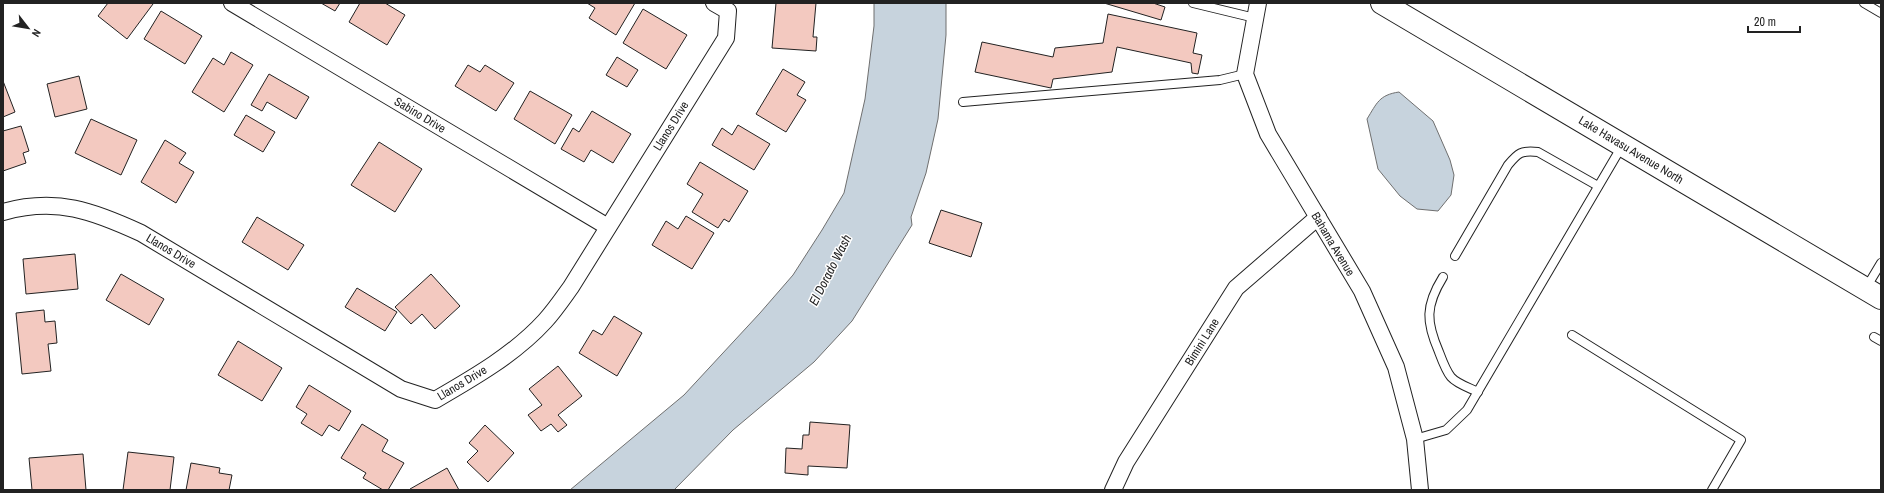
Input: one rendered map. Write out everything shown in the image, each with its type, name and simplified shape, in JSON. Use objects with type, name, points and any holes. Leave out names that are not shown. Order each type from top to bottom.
[{"type":"main road","name":"Lake Havasu Avenue North","points":[[1382,3],[1873,293]]},
{"type":"street","name":"Sabino Drive","points":[[232,3],[608,226]]},
{"type":"street","name":"Llanos Drive","points":[[3,212],[47,205],[82,209],[110,219],[141,233],[402,389],[436,400],[467,382],[513,350],[545,322],[571,287],[726,38],[728,11],[714,3]]},
{"type":"street","points":[[1245,74],[1257,10]]},
{"type":"street","name":"Bahama Avenue","points":[[1245,74],[1268,134],[1362,291],[1396,366],[1415,439],[1420,490]]},
{"type":"street","name":"Bimini Lane","points":[[1113,490],[1126,462],[1236,288],[1318,217]]},
{"type":"lane","points":[[1193,3],[1257,10]]},
{"type":"lane","points":[[1864,3],[1881,13]]},
{"type":"lane","points":[[964,102],[1220,80],[1245,74]]},
{"type":"lane","points":[[1415,439],[1446,430],[1467,410],[1623,145]]},
{"type":"lane","points":[[1455,256],[1508,165],[1517,154],[1526,150],[1538,152],[1598,186]]},
{"type":"lane","points":[[1873,293],[1881,264]]},
{"type":"lane","points":[[1443,277],[1434,292],[1430,307],[1430,331],[1441,359],[1452,378],[1478,392]]},
{"type":"lane","points":[[1572,335],[1741,440],[1712,490]]},
{"type":"water","name":"El Dorado Wash","points":[[874,3],[946,3],[946,35],[938,119],[926,173],[911,217],[912,225],[852,321],[814,362],[733,430],[674,490],[570,490],[684,395],[793,275],[822,230],[844,193],[865,99],[874,26]]},
{"type":"water","points":[[1399,92],[1433,121],[1450,160],[1454,175],[1451,195],[1438,211],[1417,209],[1400,196],[1378,169],[1367,119],[1379,101],[1387,95]]},
{"type":"building","points":[[108,3],[153,4],[127,39],[98,16]]},
{"type":"building","points":[[321,3],[340,3],[335,11]]},
{"type":"building","points":[[360,3],[385,3],[405,15],[387,45],[349,22]]},
{"type":"building","points":[[587,3],[635,3],[616,35],[589,18],[595,8]]},
{"type":"building","points":[[776,3],[816,3],[813,37],[817,37],[816,51],[772,48]]},
{"type":"building","points":[[1104,3],[1153,3],[1165,7],[1161,20]]},
{"type":"building","points":[[643,9],[687,35],[666,69],[623,43]]},
{"type":"building","points":[[161,11],[202,36],[185,64],[144,39]]},
{"type":"building","points":[[1108,14],[1197,33],[1193,53],[1202,55],[1198,74],[1192,73],[1191,63],[1117,47],[1112,72],[1053,79],[1051,88],[975,72],[982,42],[1053,57],[1055,48],[1103,43]]},
{"type":"building","points":[[231,52],[253,65],[224,112],[192,92],[213,58],[224,65]]},
{"type":"building","points":[[617,57],[638,70],[627,87],[606,75]]},
{"type":"building","points":[[468,65],[480,72],[485,65],[514,83],[496,111],[455,86]]},
{"type":"building","points":[[783,69],[805,82],[797,95],[806,100],[786,132],[756,114]]},
{"type":"building","points":[[269,74],[309,97],[296,119],[267,102],[262,111],[251,105]]},
{"type":"building","points":[[79,76],[87,109],[55,117],[47,84]]},
{"type":"building","points":[[3,81],[15,112],[3,117]]},
{"type":"building","points":[[530,91],[572,115],[555,144],[514,119]]},
{"type":"building","points":[[592,111],[631,134],[613,163],[591,150],[584,162],[561,149],[573,128],[579,132]]},
{"type":"building","points":[[246,115],[275,132],[263,152],[234,135]]},
{"type":"building","points":[[91,119],[137,140],[121,175],[75,153]]},
{"type":"building","points":[[738,125],[770,144],[754,170],[712,145],[722,128],[732,135]]},
{"type":"building","points":[[21,126],[29,151],[23,153],[26,163],[3,171],[3,131]]},
{"type":"building","points":[[165,140],[186,153],[179,163],[194,172],[176,203],[141,182]]},
{"type":"building","points":[[379,142],[422,169],[395,212],[351,185]]},
{"type":"building","points":[[700,162],[748,191],[729,222],[724,219],[718,228],[692,212],[703,194],[687,184]]},
{"type":"building","points":[[941,210],[982,223],[971,257],[929,243]]},
{"type":"building","points":[[686,216],[714,233],[692,269],[652,245],[666,221],[678,229]]},
{"type":"building","points":[[257,217],[304,245],[288,270],[242,242]]},
{"type":"building","points":[[75,254],[78,289],[26,294],[23,259]]},
{"type":"building","points":[[121,274],[164,299],[149,325],[106,300]]},
{"type":"building","points":[[431,274],[460,306],[435,329],[422,314],[411,324],[395,307]]},
{"type":"building","points":[[357,288],[397,312],[385,331],[345,307]]},
{"type":"building","points":[[44,310],[45,322],[55,321],[57,343],[48,344],[51,371],[22,374],[16,313]]},
{"type":"building","points":[[614,316],[642,333],[617,376],[579,353],[593,330],[602,335]]},
{"type":"building","points":[[238,341],[282,368],[262,401],[218,375]]},
{"type":"building","points":[[558,366],[582,396],[558,415],[567,425],[558,432],[551,424],[541,431],[528,415],[542,405],[529,389]]},
{"type":"building","points":[[309,385],[351,411],[339,431],[329,425],[322,436],[301,423],[307,414],[296,407]]},
{"type":"building","points":[[810,422],[850,425],[847,468],[808,466],[808,475],[785,473],[786,448],[802,449],[803,435],[809,435]]},
{"type":"building","points":[[362,424],[388,440],[382,451],[404,463],[388,490],[383,490],[363,478],[366,473],[341,458]]},
{"type":"building","points":[[485,425],[514,453],[488,482],[467,462],[478,451],[469,443]]},
{"type":"building","points":[[128,452],[174,457],[170,490],[123,490]]},
{"type":"building","points":[[83,454],[86,490],[32,490],[29,458]]},
{"type":"building","points":[[191,463],[220,468],[219,473],[232,475],[229,490],[186,490]]},
{"type":"building","points":[[447,468],[459,490],[410,490],[410,489]]}]
